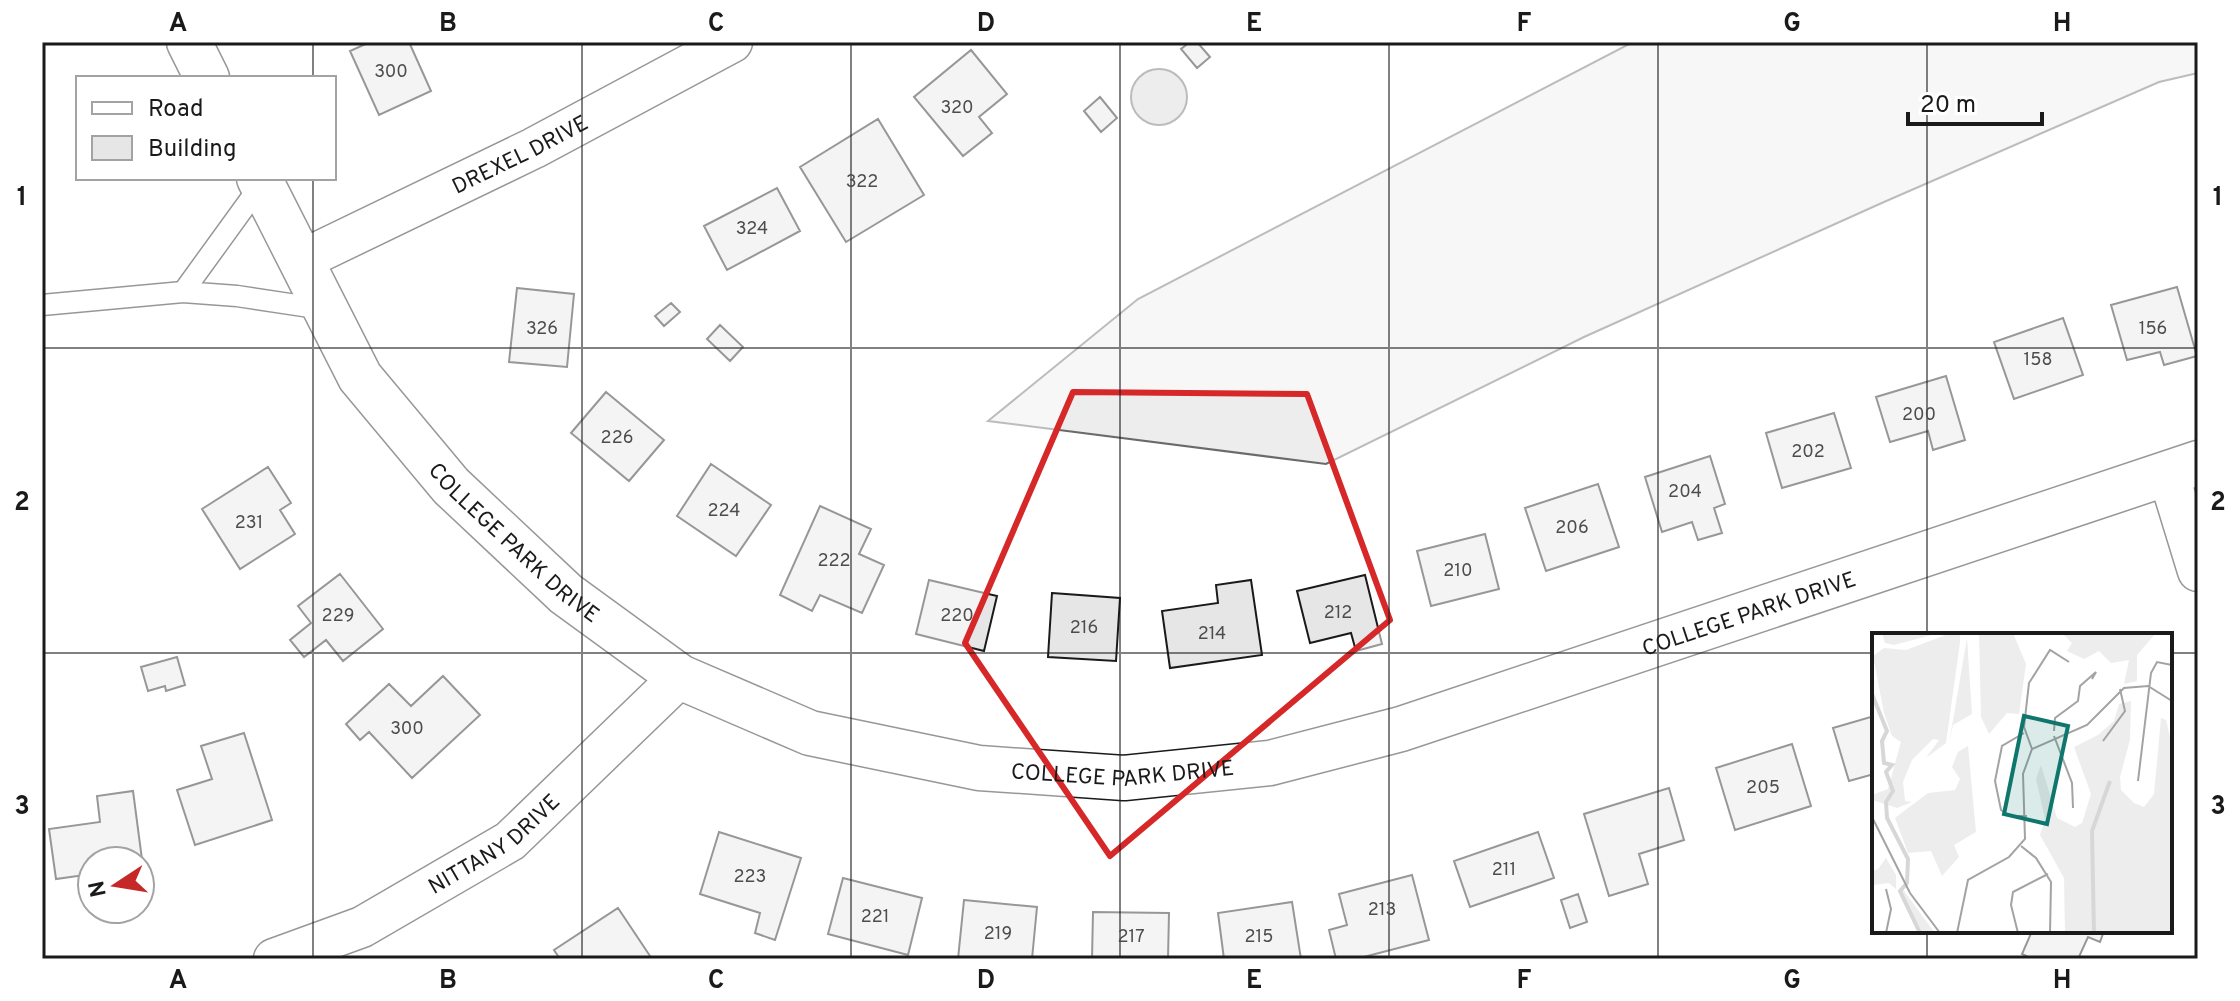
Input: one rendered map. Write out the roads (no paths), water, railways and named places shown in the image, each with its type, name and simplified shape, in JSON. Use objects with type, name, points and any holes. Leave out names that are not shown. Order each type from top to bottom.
[{"type":"street","points":[[189,42],[206,76]]},
{"type":"street","name":"DREXEL DRIVE","points":[[302,260],[534,148],[732,42]]},
{"type":"street","name":"COLLEGE PARK DRIVE","points":[[260,180],[360,377],[451,486],[566,594],[680,677],[810,733],[979,768],[1124,778],[1270,763],[1401,729],[2183,468]]},
{"type":"street","points":[[2183,468],[2198,571]]},
{"type":"street","name":"NITTANY DRIVE","points":[[274,959],[370,943],[510,841],[680,677]]},
{"type":"lane","points":[[183,292],[260,180]]},
{"type":"lane","points":[[42,305],[183,292],[326,309]]}]
